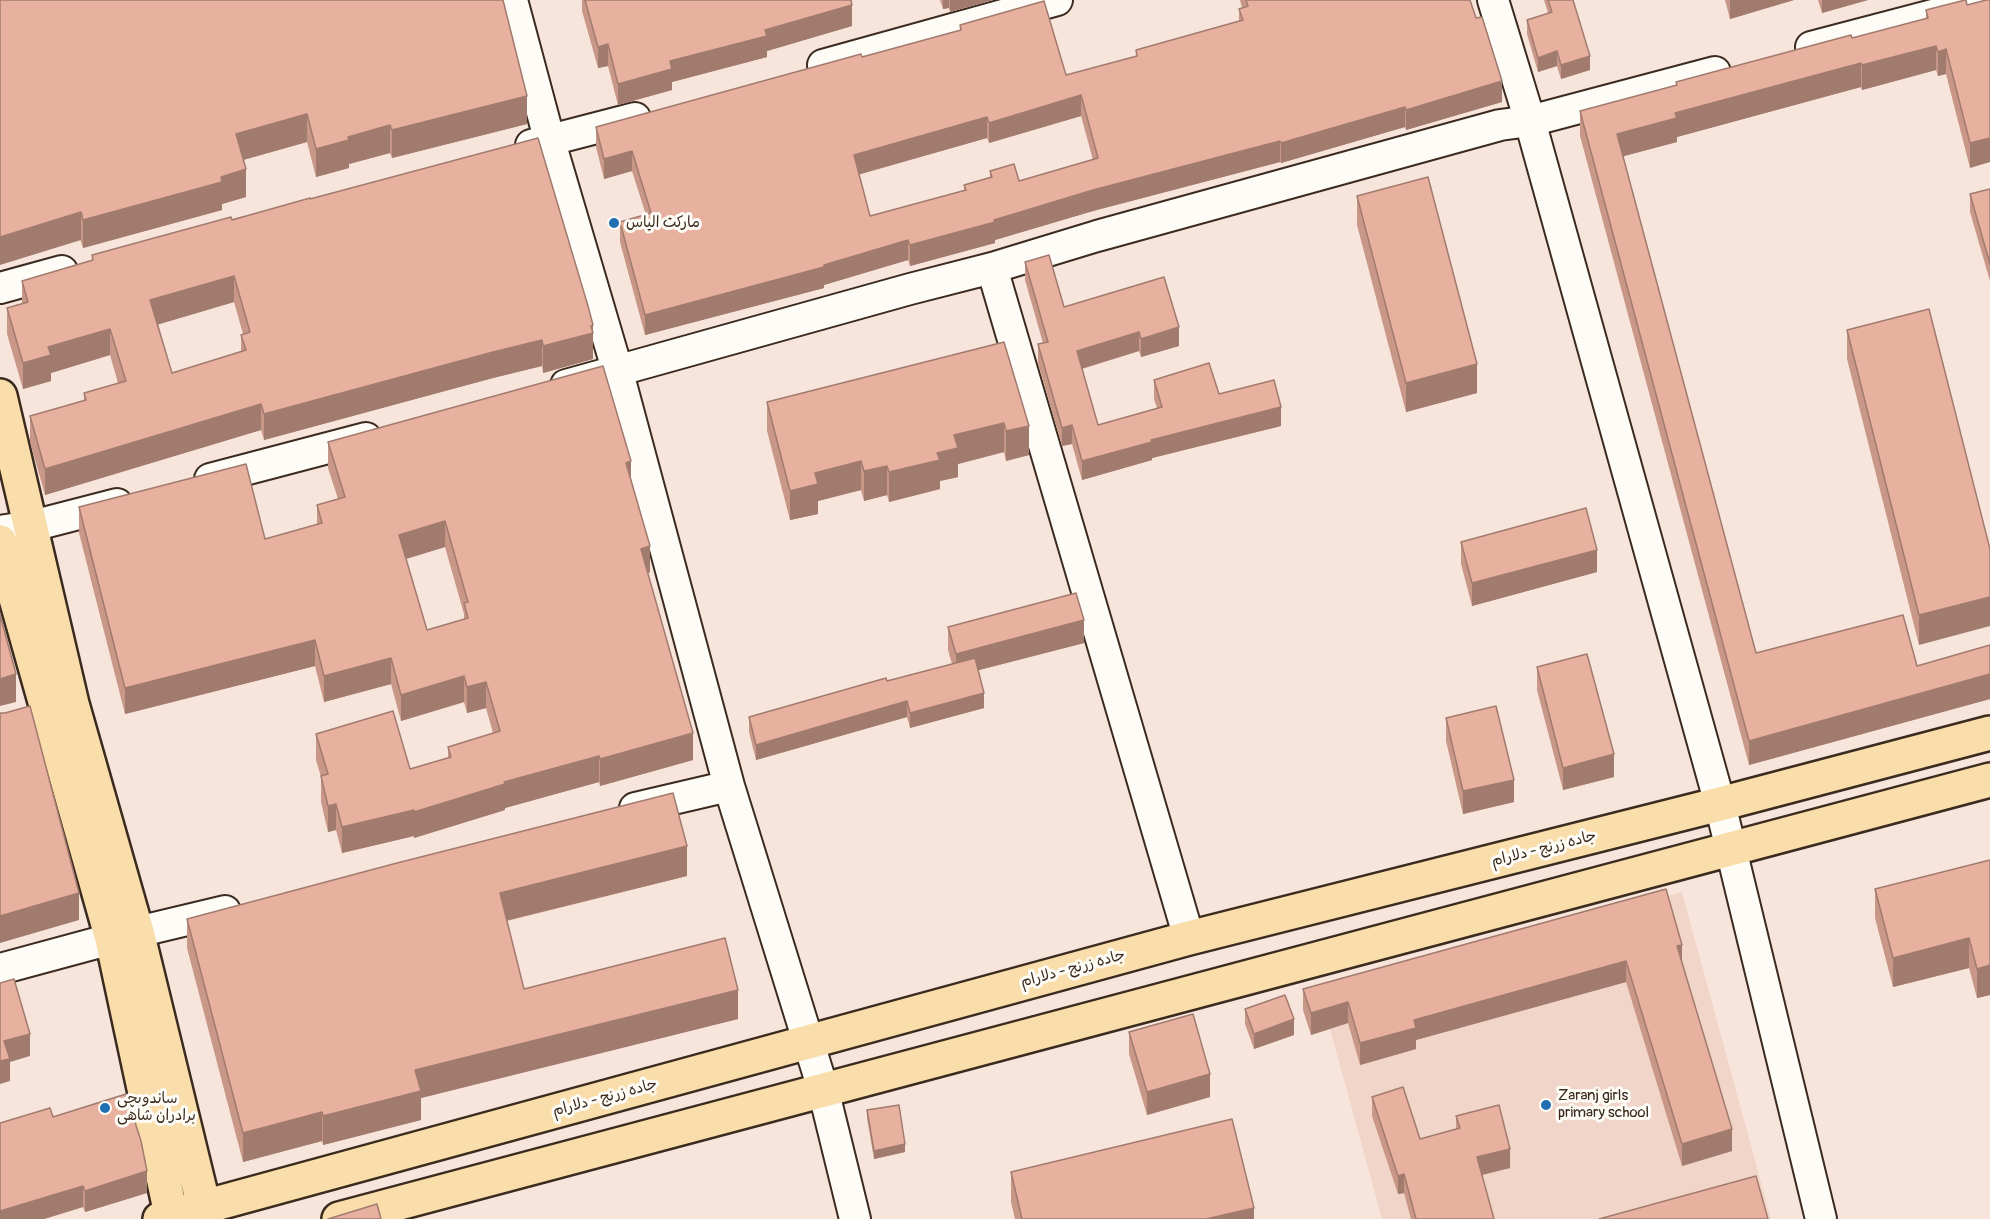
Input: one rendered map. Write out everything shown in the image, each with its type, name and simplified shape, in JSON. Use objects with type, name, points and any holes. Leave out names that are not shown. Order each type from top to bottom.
[{"type":"main road","points":[[0,396],[16,528],[46,711]]},
{"type":"main road","points":[[0,542],[46,711],[125,935],[205,1213]]},
{"type":"main road","name":"جاده زرنج - دلارام","points":[[168,1218],[205,1213],[809,1041],[1189,938],[1720,804],[1990,732]]},
{"type":"main road","points":[[339,1219],[1990,780]]},
{"type":"main road","points":[[125,935],[168,1218]]},
{"type":"street","points":[[512,0],[550,142],[617,369],[729,786],[823,1089],[855,1219]]},
{"type":"street","points":[[792,74],[1057,0]]},
{"type":"street","points":[[1493,0],[1530,121],[1720,804],[1821,1219]]},
{"type":"street","points":[[1783,55],[1990,0]]},
{"type":"street","points":[[536,393],[1500,125],[1530,121],[1737,67]]},
{"type":"street","points":[[509,151],[550,142],[665,109]]},
{"type":"street","points":[[0,288],[90,264]]},
{"type":"street","points":[[992,268],[1189,938]]},
{"type":"street","points":[[181,487],[387,432]]},
{"type":"street","points":[[16,528],[146,496]]},
{"type":"street","points":[[611,814],[729,786]]},
{"type":"street","points":[[0,969],[248,905]]},
{"type":"shaded area","name":"Zaranj girls primary school","points":[[1682,892],[1771,1219],[1382,1219],[1320,992]]},
{"type":"building","points":[[0,0],[503,0],[527,96],[392,130],[390,125],[316,149],[307,114],[236,134],[246,169],[221,177],[222,182],[83,220],[81,212],[0,237]]},
{"type":"building","points":[[585,0],[851,0],[852,5],[765,30],[767,36],[670,61],[672,69],[618,84],[608,44],[598,47]]},
{"type":"building","points":[[1246,0],[1470,0],[1476,18],[1482,17],[1502,81],[1406,110],[1405,107],[1281,143],[1280,141],[1093,190],[994,220],[995,222],[910,245],[908,240],[824,265],[824,267],[645,315],[620,222],[651,213],[632,151],[604,159],[596,127],[861,54],[862,57],[961,30],[960,25],[1044,1],[1066,75],[1137,56],[1136,50],[1243,20],[1239,9],[1248,6]],"holes":[[[1081,95],[1098,158],[1019,181],[1014,164],[990,171],[992,177],[964,185],[966,190],[870,216],[854,155],[987,117],[989,123]]]},
{"type":"building","points":[[1548,0],[1573,0],[1590,56],[1561,65],[1557,51],[1538,58],[1527,20],[1552,12]]},
{"type":"building","points":[[1966,0],[1967,5],[1990,0],[1990,138],[1970,143],[1946,49],[1938,52],[1936,46],[1862,65],[1861,63],[1675,113],[1677,118],[1617,134],[1756,653],[1903,615],[1917,666],[1990,645],[1990,674],[1749,741],[1580,111],[1677,85],[1676,82],[1851,35],[1852,38],[1928,18],[1926,10]]},
{"type":"building","points":[[538,138],[588,306],[593,333],[543,346],[542,340],[493,352],[264,414],[261,404],[45,469],[30,416],[86,400],[84,393],[126,381],[110,329],[48,347],[51,355],[23,363],[7,308],[28,302],[22,281],[93,260],[92,255],[231,217],[232,220]],"holes":[[[234,276],[250,332],[241,335],[246,350],[172,373],[150,300]]]},
{"type":"building","points":[[1428,177],[1477,364],[1406,383],[1357,196]]},
{"type":"building","points":[[1990,189],[1990,264],[1970,194]]},
{"type":"building","points":[[1049,255],[1064,307],[1164,277],[1179,327],[1141,339],[1139,332],[1077,351],[1098,425],[1162,407],[1154,380],[1209,363],[1219,394],[1274,380],[1281,407],[1151,440],[1152,442],[1082,461],[1072,425],[1062,428],[1038,344],[1048,342],[1025,262]]},
{"type":"building","points":[[1929,309],[1990,549],[1990,597],[1919,615],[1847,330]]},
{"type":"building","points":[[1004,342],[1029,426],[1006,431],[1004,423],[954,435],[958,448],[937,453],[940,460],[889,472],[887,466],[864,471],[861,461],[815,473],[818,484],[790,491],[767,402]]},
{"type":"building","points":[[603,366],[631,461],[626,463],[650,546],[641,549],[693,733],[600,759],[599,756],[504,782],[505,784],[414,812],[414,810],[342,827],[336,804],[328,806],[321,776],[328,774],[316,734],[393,711],[410,769],[451,757],[448,747],[500,731],[486,682],[467,687],[464,676],[401,695],[391,658],[324,676],[315,640],[125,688],[79,507],[246,464],[265,539],[322,523],[317,505],[345,497],[328,442]],"holes":[[[445,521],[468,602],[464,603],[468,618],[427,630],[399,535]]]},
{"type":"building","points":[[1586,508],[1597,550],[1472,583],[1461,542]]},
{"type":"building","points":[[1076,593],[1084,620],[956,654],[948,627]]},
{"type":"building","points":[[0,615],[16,674],[0,679]]},
{"type":"building","points":[[1587,654],[1614,754],[1563,768],[1537,667]]},
{"type":"building","points":[[975,658],[984,693],[910,713],[907,701],[756,745],[749,717],[886,678],[887,681]]},
{"type":"building","points":[[30,706],[79,893],[0,916],[0,713]]},
{"type":"building","points":[[1496,706],[1514,780],[1463,791],[1446,718]]},
{"type":"building","points":[[673,793],[687,846],[500,893],[524,989],[725,938],[738,990],[415,1070],[421,1091],[323,1116],[322,1112],[243,1133],[187,919]]},
{"type":"building","points":[[1990,860],[1990,965],[1977,969],[1969,938],[1893,958],[1875,889]]},
{"type":"building","points":[[1666,889],[1682,945],[1677,946],[1732,1129],[1682,1144],[1626,961],[1414,1020],[1416,1028],[1360,1043],[1348,1002],[1311,1013],[1303,989]]},
{"type":"building","points":[[14,979],[30,1034],[4,1041],[10,1059],[0,1061],[0,983]]},
{"type":"building","points":[[1285,995],[1294,1019],[1254,1034],[1245,1009]]},
{"type":"building","points":[[1193,1014],[1210,1074],[1147,1092],[1129,1032]]},
{"type":"building","points":[[1403,1087],[1420,1139],[1460,1128],[1456,1116],[1499,1105],[1510,1149],[1477,1157],[1494,1219],[1416,1219],[1404,1174],[1398,1176],[1372,1097]]},
{"type":"building","points":[[126,1094],[141,1141],[147,1171],[85,1191],[83,1186],[0,1211],[0,1123],[50,1108],[53,1117]]},
{"type":"building","points":[[899,1105],[905,1144],[874,1151],[867,1110]]},
{"type":"building","points":[[1232,1119],[1254,1208],[1206,1219],[1022,1219],[1011,1172]]},
{"type":"building","points":[[1756,1176],[1768,1219],[1599,1219]]},
{"type":"building","points":[[377,1204],[381,1219],[328,1219]]},
{"type":"place","name":"مارکت الیاس","points":[[614,223]]},
{"type":"place","name":"Zaranj girls primary school","points":[[1546,1105]]},
{"type":"place","name":"ساندویچی برادران شاهی","points":[[105,1108]]}]
